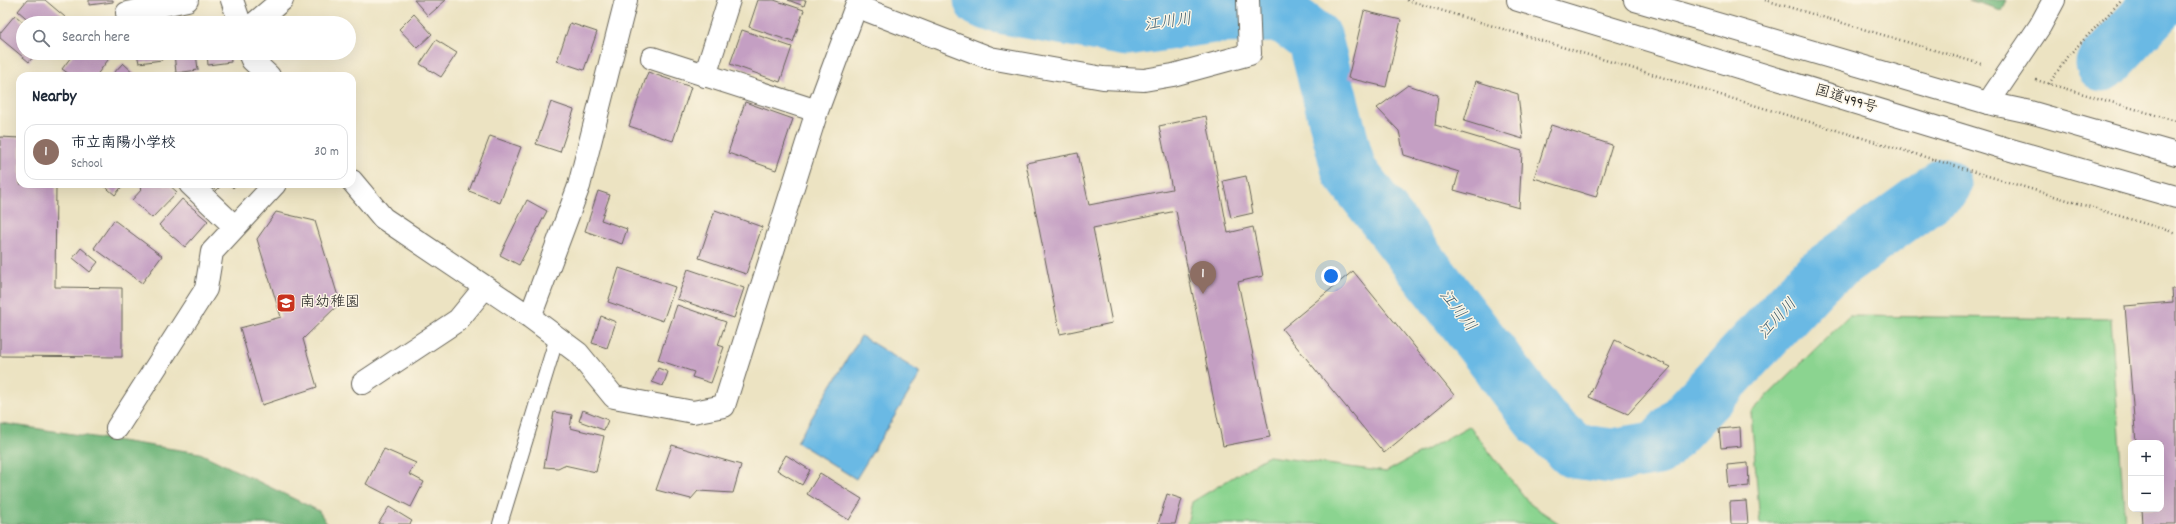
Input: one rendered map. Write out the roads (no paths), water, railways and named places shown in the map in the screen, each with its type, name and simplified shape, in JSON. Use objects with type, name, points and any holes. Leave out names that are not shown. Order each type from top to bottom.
[{"type":"main road","points":[[127,13],[187,0]]},
{"type":"main road","points":[[232,0],[238,16]]},
{"type":"main road","points":[[263,16],[282,0]]},
{"type":"main road","points":[[530,317],[579,186],[626,0]]},
{"type":"main road","points":[[705,76],[729,0]]},
{"type":"main road","points":[[356,186],[383,218],[530,317],[578,353],[614,397],[693,412],[724,406],[817,111],[856,6],[990,58],[1103,78],[1144,80],[1173,75],[1250,54],[1248,0]]},
{"type":"main road","name":"国道499号","points":[[1518,0],[2004,148],[2176,197]]},
{"type":"main road","points":[[1635,0],[1988,103],[2030,112],[2176,154]]},
{"type":"main road","points":[[1988,103],[2040,26],[2054,0]]},
{"type":"main road","points":[[652,58],[817,111]]},
{"type":"main road","points":[[252,60],[265,72]]},
{"type":"main road","points":[[194,188],[235,227]]},
{"type":"main road","points":[[117,428],[206,289],[212,252],[271,188]]},
{"type":"main road","points":[[363,383],[458,320],[485,287]]},
{"type":"lane","points":[[500,524],[557,337]]},
{"type":"water","points":[[861,336],[921,373],[856,479],[797,442]]},
{"type":"waterway","name":"江川川","points":[[981,0],[994,5],[1127,29],[1213,16],[1283,15],[1315,39],[1349,171],[1542,421],[1574,451],[1612,456],[1658,448],[1818,277],[1944,185]]},
{"type":"waterway","name":"江川川","points":[[2103,64],[2163,0]]},
{"type":"place","name":"市立南陽小学校","points":[[1203,294]]},
{"type":"place","name":"南幼稚園","points":[[286,303]]}]
